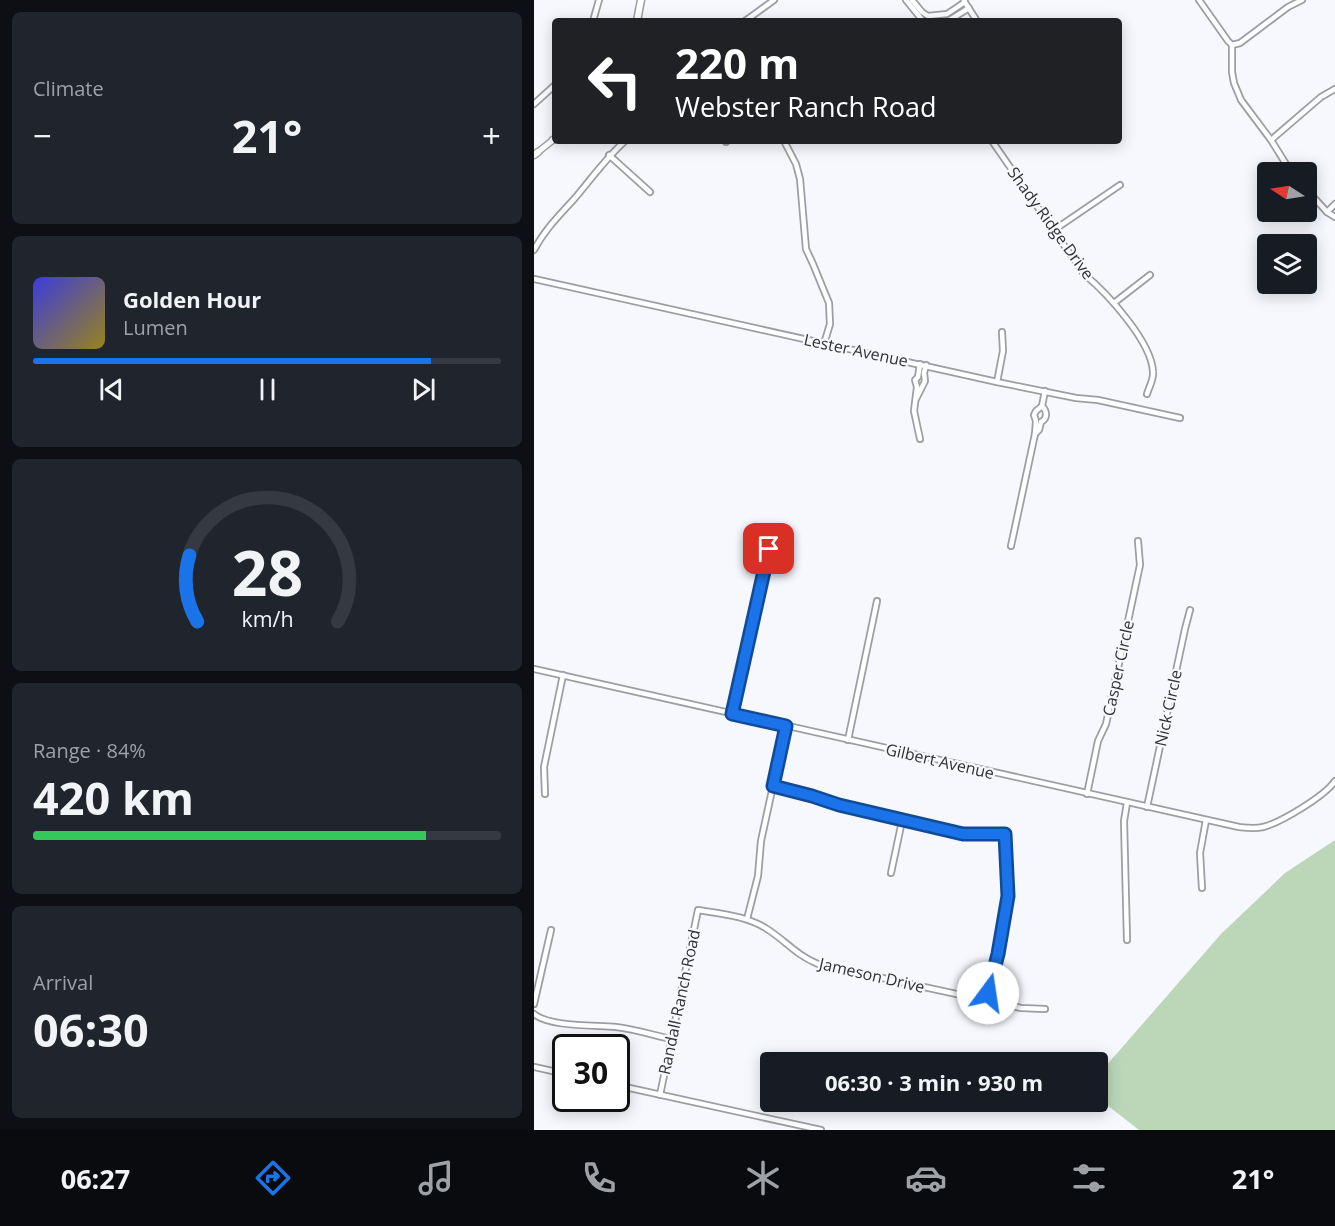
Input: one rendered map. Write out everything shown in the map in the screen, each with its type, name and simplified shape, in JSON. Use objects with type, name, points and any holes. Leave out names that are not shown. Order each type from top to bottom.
[{"type":"main road","points":[[638,18],[641,0]]},
{"type":"street","points":[[594,18],[599,0]]},
{"type":"street","points":[[749,18],[774,0]]},
{"type":"street","points":[[906,0],[921,18]]},
{"type":"street","points":[[912,0],[928,16],[948,14],[965,1],[976,18]]},
{"type":"street","points":[[1199,0],[1232,45],[1232,72],[1241,100],[1285,162]]},
{"type":"street","points":[[1232,45],[1240,43],[1288,7],[1302,0]]},
{"type":"street","points":[[953,18],[969,8]]},
{"type":"street","points":[[534,104],[552,89]]},
{"type":"street","points":[[1271,140],[1321,97],[1335,89]]},
{"type":"street","points":[[536,153],[552,141]]},
{"type":"street","points":[[534,250],[543,234],[609,155],[622,144]]},
{"type":"street","points":[[786,144],[796,164],[800,179],[806,249],[829,303],[830,324],[824,344]]},
{"type":"street","name":"Shady Ridge Drive","points":[[994,144],[1084,274],[1114,303],[1145,346],[1151,358],[1154,374],[1147,394]]},
{"type":"street","points":[[609,155],[650,192]]},
{"type":"street","points":[[1054,230],[1120,185]]},
{"type":"street","points":[[1317,200],[1335,217]]},
{"type":"street","points":[[1328,212],[1335,204]]},
{"type":"street","points":[[1114,303],[1150,275]]},
{"type":"street","name":"Lester Avenue","points":[[534,279],[824,344],[1180,418]]},
{"type":"street","points":[[997,381],[1004,351],[1002,332]]},
{"type":"street","points":[[920,439],[914,411],[917,387],[915,380],[923,364]]},
{"type":"street","points":[[916,399],[925,381],[923,364]]},
{"type":"street","points":[[1011,546],[1035,434],[1034,415],[1042,406],[1046,391]]},
{"type":"street","points":[[1035,434],[1047,416],[1042,406]]},
{"type":"street","name":"Casper Circle","points":[[1088,794],[1098,741],[1106,724],[1140,565],[1138,541]]},
{"type":"street","points":[[732,714],[769,549]]},
{"type":"street","points":[[848,740],[877,601]]},
{"type":"street","name":"Nick Circle","points":[[1147,807],[1190,610]]},
{"type":"street","name":"Gilbert Avenue","points":[[534,669],[1239,827],[1266,826],[1310,803],[1322,795],[1335,781]]},
{"type":"street","points":[[544,794],[544,767],[563,675]]},
{"type":"street","points":[[747,919],[758,876],[761,841],[786,726]]},
{"type":"street","points":[[773,786],[902,821],[963,834],[1005,834],[1008,896],[987,1000]]},
{"type":"street","points":[[1127,802],[1124,821],[1127,940]]},
{"type":"street","points":[[1202,888],[1200,853],[1206,820]]},
{"type":"street","points":[[891,873],[902,821]]},
{"type":"street","name":"Jameson Drive","points":[[698,910],[747,919],[765,928],[794,951],[818,964],[1021,1008],[1045,1009]]},
{"type":"street","name":"Randall Ranch Road","points":[[660,1095],[698,910]]},
{"type":"street","points":[[534,1004],[551,930]]},
{"type":"street","points":[[534,1014],[540,1019],[583,1026],[617,1027],[671,1039]]},
{"type":"street","points":[[534,1066],[552,1070]]},
{"type":"street","points":[[630,1088],[821,1130]]},
{"type":"green space","points":[[1335,840],[1335,1130],[1139,1130],[1108,1106],[1108,1064],[1221,934],[1285,873]]},
{"type":"route","points":[[769,549],[732,714],[786,726],[773,786],[902,821],[963,834],[1005,834],[1008,896],[998,954],[988,993]]}]
